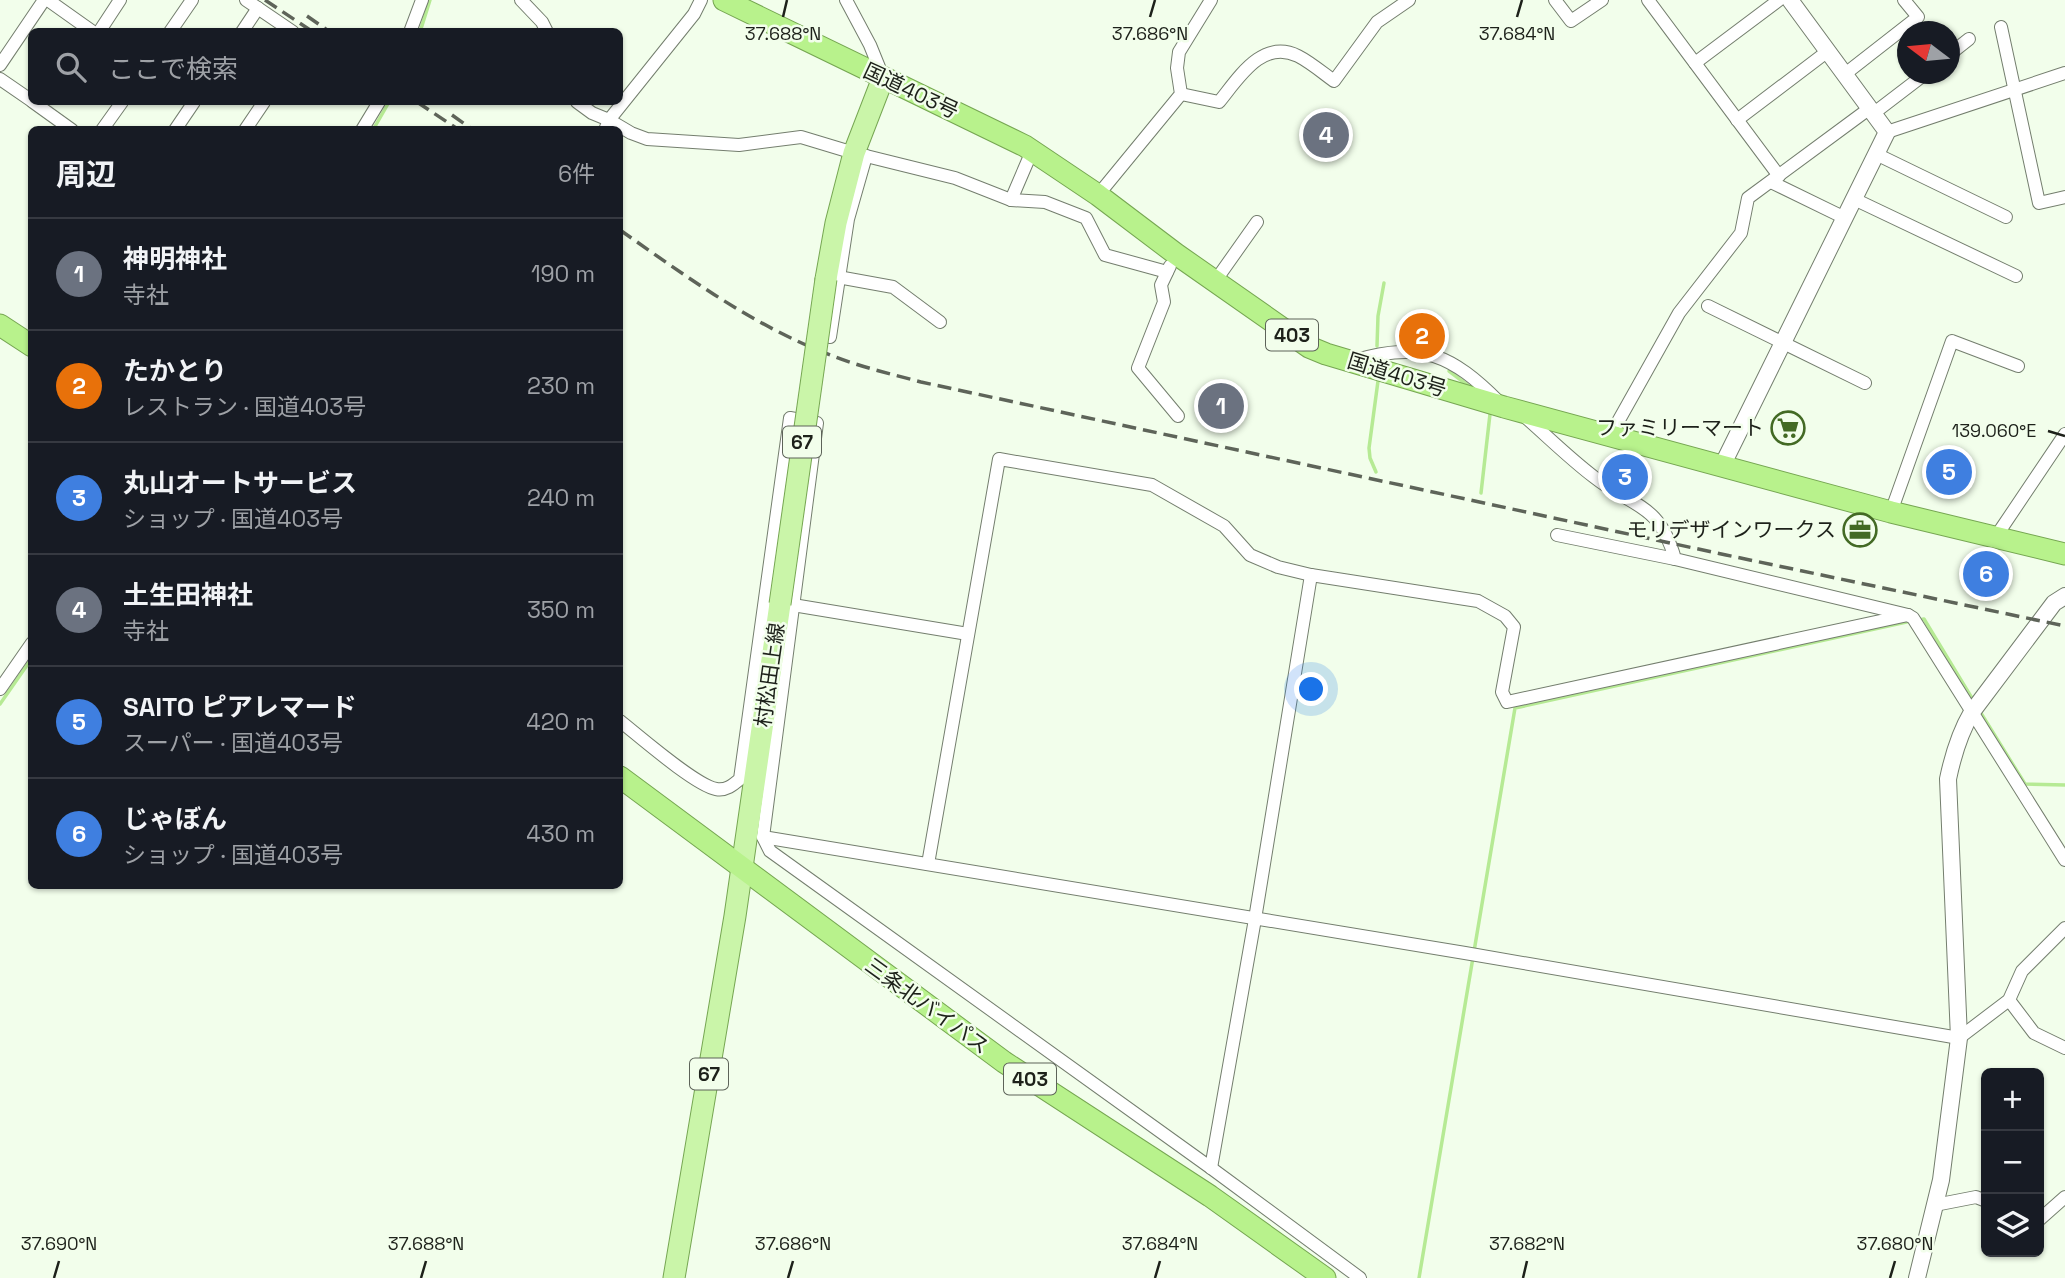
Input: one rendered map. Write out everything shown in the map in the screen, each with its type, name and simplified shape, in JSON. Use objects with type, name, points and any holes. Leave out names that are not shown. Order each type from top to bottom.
[{"type":"highway","name":"国道403号","points":[[724,0],[972,119],[1032,151],[1098,195],[1172,263],[1216,280],[1309,347],[1511,409],[1891,512],[2065,554]]},
{"type":"highway","points":[[0,325],[28,343]]},
{"type":"highway","name":"403","points":[[623,779],[743,869]]},
{"type":"highway","name":"三条北バイパス","points":[[743,869],[1004,1062],[1210,1196],[1325,1278]]},
{"type":"main road","name":"村松田上線","points":[[674,1278],[786,605],[832,278],[836,223],[883,78]]},
{"type":"street","points":[[0,65],[46,0],[87,28]]},
{"type":"street","points":[[102,28],[120,0]]},
{"type":"street","points":[[173,28],[192,0]]},
{"type":"street","points":[[246,0],[287,28]]},
{"type":"street","points":[[412,28],[422,0]]},
{"type":"street","points":[[521,0],[545,28]]},
{"type":"street","points":[[623,105],[694,14],[701,0]]},
{"type":"street","points":[[846,0],[870,45],[883,78]]},
{"type":"street","points":[[1098,195],[1181,94],[1177,68],[1179,52],[1212,0]]},
{"type":"street","points":[[1181,94],[1219,102],[1252,61],[1266,54],[1281,52],[1296,55],[1334,81],[1377,22],[1409,0]]},
{"type":"street","points":[[1555,0],[1571,21],[1602,0]]},
{"type":"street","points":[[1695,63],[1779,0]]},
{"type":"street","points":[[1790,0],[1887,132]]},
{"type":"street","points":[[1845,74],[1918,17],[1903,0]]},
{"type":"street","points":[[1655,3],[1775,178],[1845,218]]},
{"type":"street","points":[[245,28],[258,8]]},
{"type":"street","points":[[2001,27],[2039,203],[2065,197]]},
{"type":"street","points":[[1960,47],[1969,40]]},
{"type":"street","points":[[1737,120],[1828,51]]},
{"type":"street","points":[[1722,466],[1887,132],[2065,73]]},
{"type":"street","points":[[0,79],[28,98]]},
{"type":"street","points":[[1610,436],[1679,313],[1741,233],[1748,198],[1910,84]]},
{"type":"street","points":[[105,126],[120,105]]},
{"type":"street","points":[[178,126],[192,105]]},
{"type":"street","points":[[248,126],[262,105]]},
{"type":"street","points":[[364,126],[377,105]]},
{"type":"street","points":[[581,105],[607,125],[623,105]]},
{"type":"street","points":[[49,106],[68,126]]},
{"type":"street","points":[[623,130],[647,139],[739,145],[802,137],[860,155],[955,178],[1011,200],[1045,202],[1086,218],[1105,255],[1172,263],[1161,285],[1164,302],[1138,368],[1178,416]]},
{"type":"street","points":[[1011,200],[1032,151]]},
{"type":"street","points":[[1876,154],[2006,217]]},
{"type":"street","points":[[1854,199],[2016,276]]},
{"type":"street","points":[[1216,280],[1257,222]]},
{"type":"street","points":[[830,337],[832,278],[893,287],[940,322]]},
{"type":"street","points":[[1708,306],[1865,383]]},
{"type":"street","points":[[1891,512],[1952,341],[2018,366]]},
{"type":"street","points":[[1351,362],[1388,351],[1437,355],[1447,359],[1480,383],[1595,479],[1645,508],[1664,529],[1675,559]]},
{"type":"street","points":[[623,723],[690,775],[716,789],[730,788],[740,779],[790,418],[817,423],[786,605],[764,837],[770,851],[1360,1278]]},
{"type":"street","points":[[1995,538],[2065,435]]},
{"type":"street","points":[[928,864],[999,459],[1152,485],[1223,526],[1250,555],[1278,567],[1311,575],[1478,601],[1505,616],[1514,627],[1502,692],[1507,702],[1908,615]]},
{"type":"street","points":[[1557,535],[1675,559],[1913,618],[2065,860]]},
{"type":"street","points":[[1211,1168],[1311,575]]},
{"type":"street","points":[[1917,1278],[1935,1205],[1959,1038],[1948,779],[1953,754],[1961,731],[1972,712],[2054,603],[2065,596]]},
{"type":"street","points":[[786,605],[968,634]]},
{"type":"street","points":[[0,689],[28,649]]},
{"type":"street","points":[[764,837],[1959,1038],[2010,1000],[2022,971],[2065,928]]},
{"type":"street","points":[[2010,1000],[2034,1033],[2065,1048]]},
{"type":"street","points":[[2044,1215],[2065,1196]]},
{"type":"street","points":[[1935,1205],[1976,1197],[1981,1200]]},
{"type":"waterway","points":[[421,28],[430,0]]},
{"type":"waterway","points":[[375,126],[387,105]]},
{"type":"waterway","points":[[1377,346],[1378,316],[1384,283]]},
{"type":"waterway","points":[[1449,371],[1470,387]]},
{"type":"waterway","points":[[1376,472],[1369,448],[1378,381]]},
{"type":"waterway","points":[[1481,493],[1490,414]]},
{"type":"waterway","points":[[1919,620],[1924,619],[1973,700]]},
{"type":"waterway","points":[[1419,1278],[1515,708],[1911,621]]},
{"type":"waterway","points":[[0,704],[28,664]]},
{"type":"waterway","points":[[1979,710],[2025,784],[2065,785]]},
{"type":"railway","points":[[265,0],[307,28]]},
{"type":"railway","points":[[307,16],[324,28]]},
{"type":"railway","points":[[422,105],[453,126]]},
{"type":"railway","points":[[452,115],[467,126]]},
{"type":"railway","points":[[623,232],[749,316],[804,344],[854,364],[921,382],[2065,626]]},
{"type":"place","name":"土生田神社","points":[[1326,135]]},
{"type":"place","name":"たかとり","points":[[1422,336]]},
{"type":"place","name":"神明神社","points":[[1221,406]]},
{"type":"place","name":"ファミリーマート","points":[[1788,428]]},
{"type":"place","name":"SAITO ピアレマード","points":[[1949,472]]},
{"type":"place","name":"丸山オートサービス","points":[[1625,477]]},
{"type":"place","name":"モリデザインワークス","points":[[1860,530]]},
{"type":"place","name":"じゃぼん","points":[[1986,574]]}]
